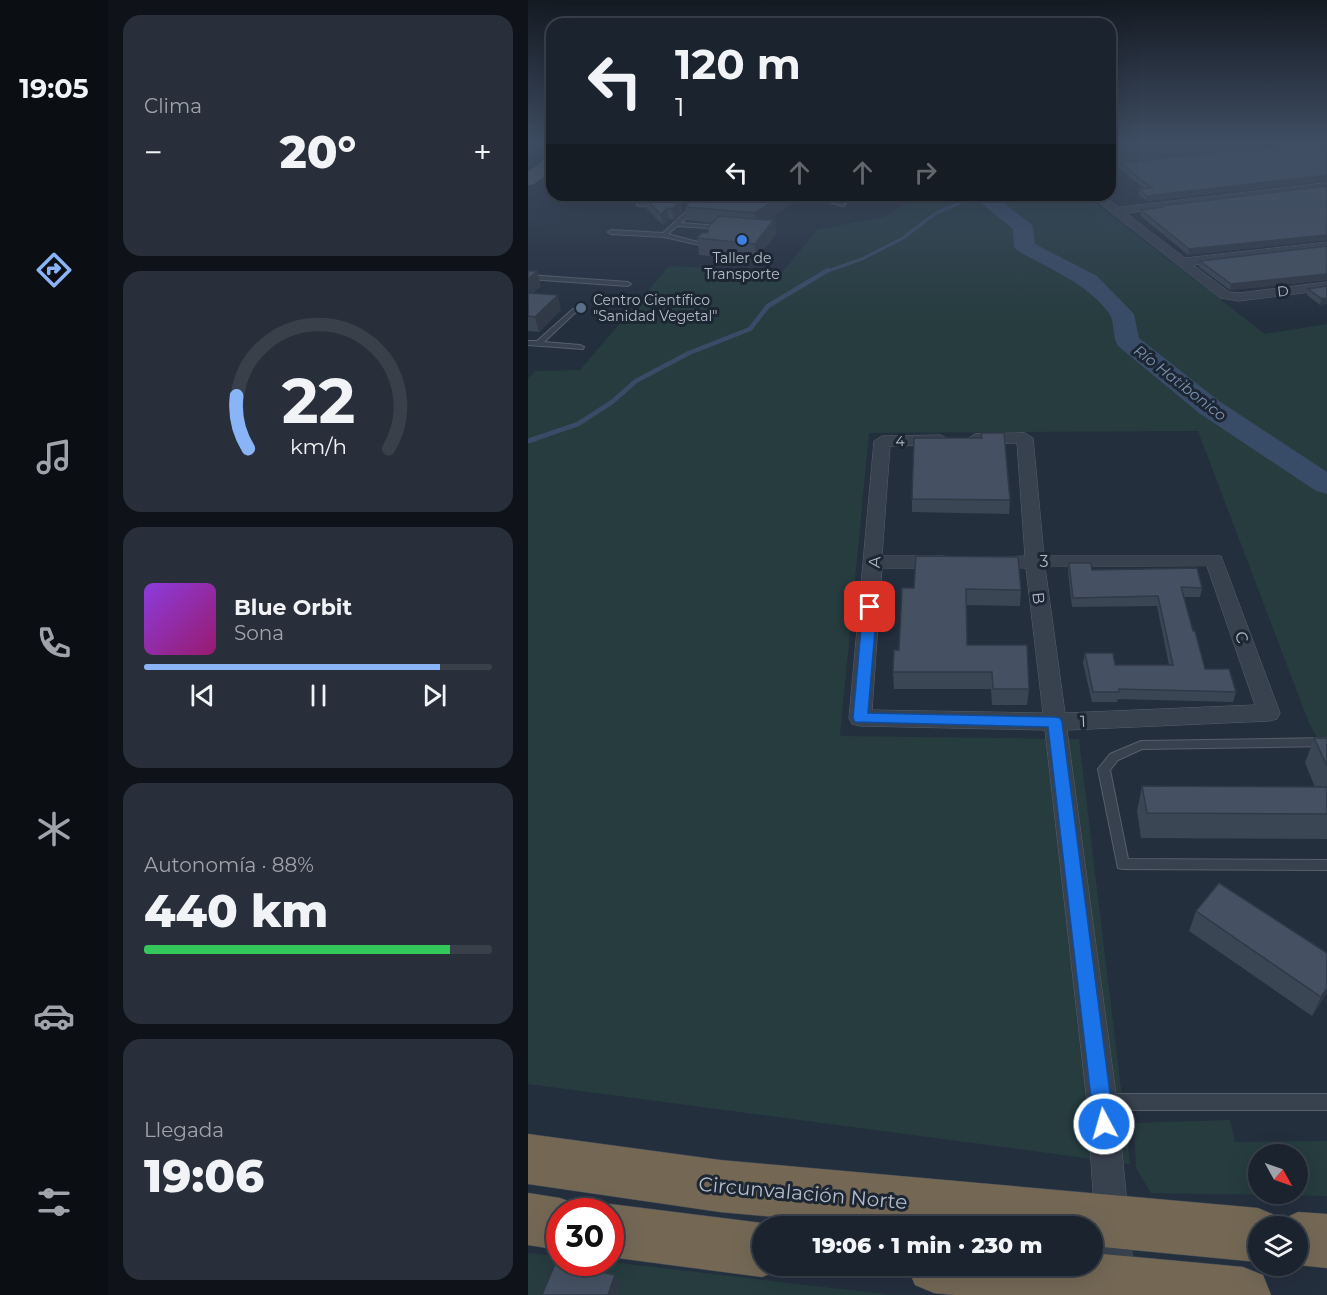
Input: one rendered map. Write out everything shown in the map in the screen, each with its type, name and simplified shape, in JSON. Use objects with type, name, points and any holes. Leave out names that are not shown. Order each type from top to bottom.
[{"type":"highway","name":"Circunvalación Norte","points":[[528,1159],[720,1186],[1248,1234]]},
{"type":"highway","points":[[528,1220],[546,1222]]},
{"type":"highway","points":[[624,1232],[752,1249]]},
{"type":"highway","points":[[1308,1240],[1327,1241]]},
{"type":"highway","points":[[1013,1276],[1116,1289],[1243,1295]]},
{"type":"street","points":[[1117,211],[1206,200]]},
{"type":"street","points":[[1103,201],[1183,262],[1327,246]]},
{"type":"street","name":"D","points":[[1183,262],[1224,295],[1239,297],[1327,286]]},
{"type":"street","name":"4","points":[[882,441],[1025,438]]},
{"type":"street","name":"B","points":[[1025,438],[1035,561],[1102,1102],[1116,1289]]},
{"type":"street","name":"A","points":[[860,718],[882,441]]},
{"type":"street","name":"3","points":[[874,562],[1214,560]]},
{"type":"street","name":"C","points":[[1214,560],[1269,713]]},
{"type":"street","name":"1","points":[[860,718],[1055,722],[1269,713]]},
{"type":"lane","points":[[664,235],[700,201]]},
{"type":"lane","points":[[831,201],[843,204]]},
{"type":"lane","points":[[639,204],[671,206]]},
{"type":"lane","points":[[681,207],[692,208]]},
{"type":"lane","points":[[676,224],[723,228]]},
{"type":"lane","points":[[637,233],[644,226]]},
{"type":"lane","points":[[613,230],[611,232],[664,235],[707,246]]},
{"type":"lane","points":[[528,277],[628,284]]},
{"type":"lane","points":[[538,344],[575,310]]},
{"type":"lane","points":[[528,343],[580,347]]},
{"type":"lane","points":[[1327,742],[1141,745],[1114,757],[1104,769],[1123,864],[1327,865]]},
{"type":"lane","points":[[1102,1102],[1327,1102]]},
{"type":"green space","points":[[910,201],[1093,201],[1265,334],[1327,324],[1327,742],[1319,742],[1309,723],[1198,431],[869,433],[840,736],[1079,739],[1130,1164],[528,1084],[528,378],[535,371],[580,370],[669,266],[783,271],[818,229],[885,217]]},
{"type":"green space","points":[[1230,1120],[1235,1142],[1327,1141],[1327,1196],[1308,1196],[1308,1144],[1248,1144],[1248,1195],[1151,1193],[1136,1168],[1134,1123]]},
{"type":"green space","points":[[528,1253],[546,1255],[546,1276],[624,1276],[624,1264],[892,1295],[528,1295]]},
{"type":"building","points":[[1206,200],[1327,200],[1327,235],[1189,249],[1141,210],[1162,207],[1160,206]]},
{"type":"building","points":[[648,201],[680,201],[672,209],[667,208],[661,215]]},
{"type":"building","points":[[691,201],[774,201],[755,213],[685,207]]},
{"type":"building","points":[[719,216],[769,220],[775,218],[755,244],[697,238],[702,233],[708,233],[708,227]]},
{"type":"building","points":[[1327,246],[1327,274],[1231,284],[1200,261]]},
{"type":"building","points":[[528,271],[537,271],[528,279]]},
{"type":"building","points":[[1327,286],[1327,298],[1322,299],[1308,289]]},
{"type":"building","points":[[528,293],[558,295],[535,317],[528,316]]},
{"type":"building","points":[[981,433],[1004,433],[1010,500],[912,499],[914,438],[982,438]]},
{"type":"building","points":[[916,556],[1018,557],[1021,590],[966,589],[967,645],[1027,645],[1029,689],[993,689],[992,672],[893,672],[894,650],[899,650],[902,588],[914,588]]},
{"type":"building","points":[[1069,563],[1091,563],[1092,570],[1197,568],[1202,588],[1181,587],[1193,631],[1195,631],[1205,669],[1229,669],[1236,692],[1119,689],[1119,692],[1093,692],[1085,653],[1113,653],[1115,665],[1173,665],[1158,596],[1073,598]]},
{"type":"building","points":[[1314,738],[1327,738],[1327,766]]},
{"type":"building","points":[[1142,786],[1327,787],[1327,814],[1147,813]]},
{"type":"building","points":[[1219,883],[1327,953],[1327,988],[1321,997],[1196,911]]},
{"type":"building","points":[[550,1276],[615,1276],[608,1295],[542,1295]]},
{"type":"waterway","points":[[825,272],[862,259],[903,238],[936,213],[964,201]]},
{"type":"waterway","name":"Río Hatibonico","points":[[989,201],[1023,227],[1025,247],[1089,281],[1122,314],[1127,341],[1209,407],[1327,485]]},
{"type":"waterway","points":[[531,440],[578,424],[612,402],[636,381],[689,353],[750,329],[768,306],[828,270]]},
{"type":"waterway","points":[[528,441],[535,439]]},
{"type":"place","name":"Taller de Transporte","points":[[742,240]]},
{"type":"place","name":"Centro Científico \"Sanidad Vegetal\"","points":[[581,308]]},
{"type":"route","points":[[870,607],[860,718],[1055,722],[1104,1124]]}]
